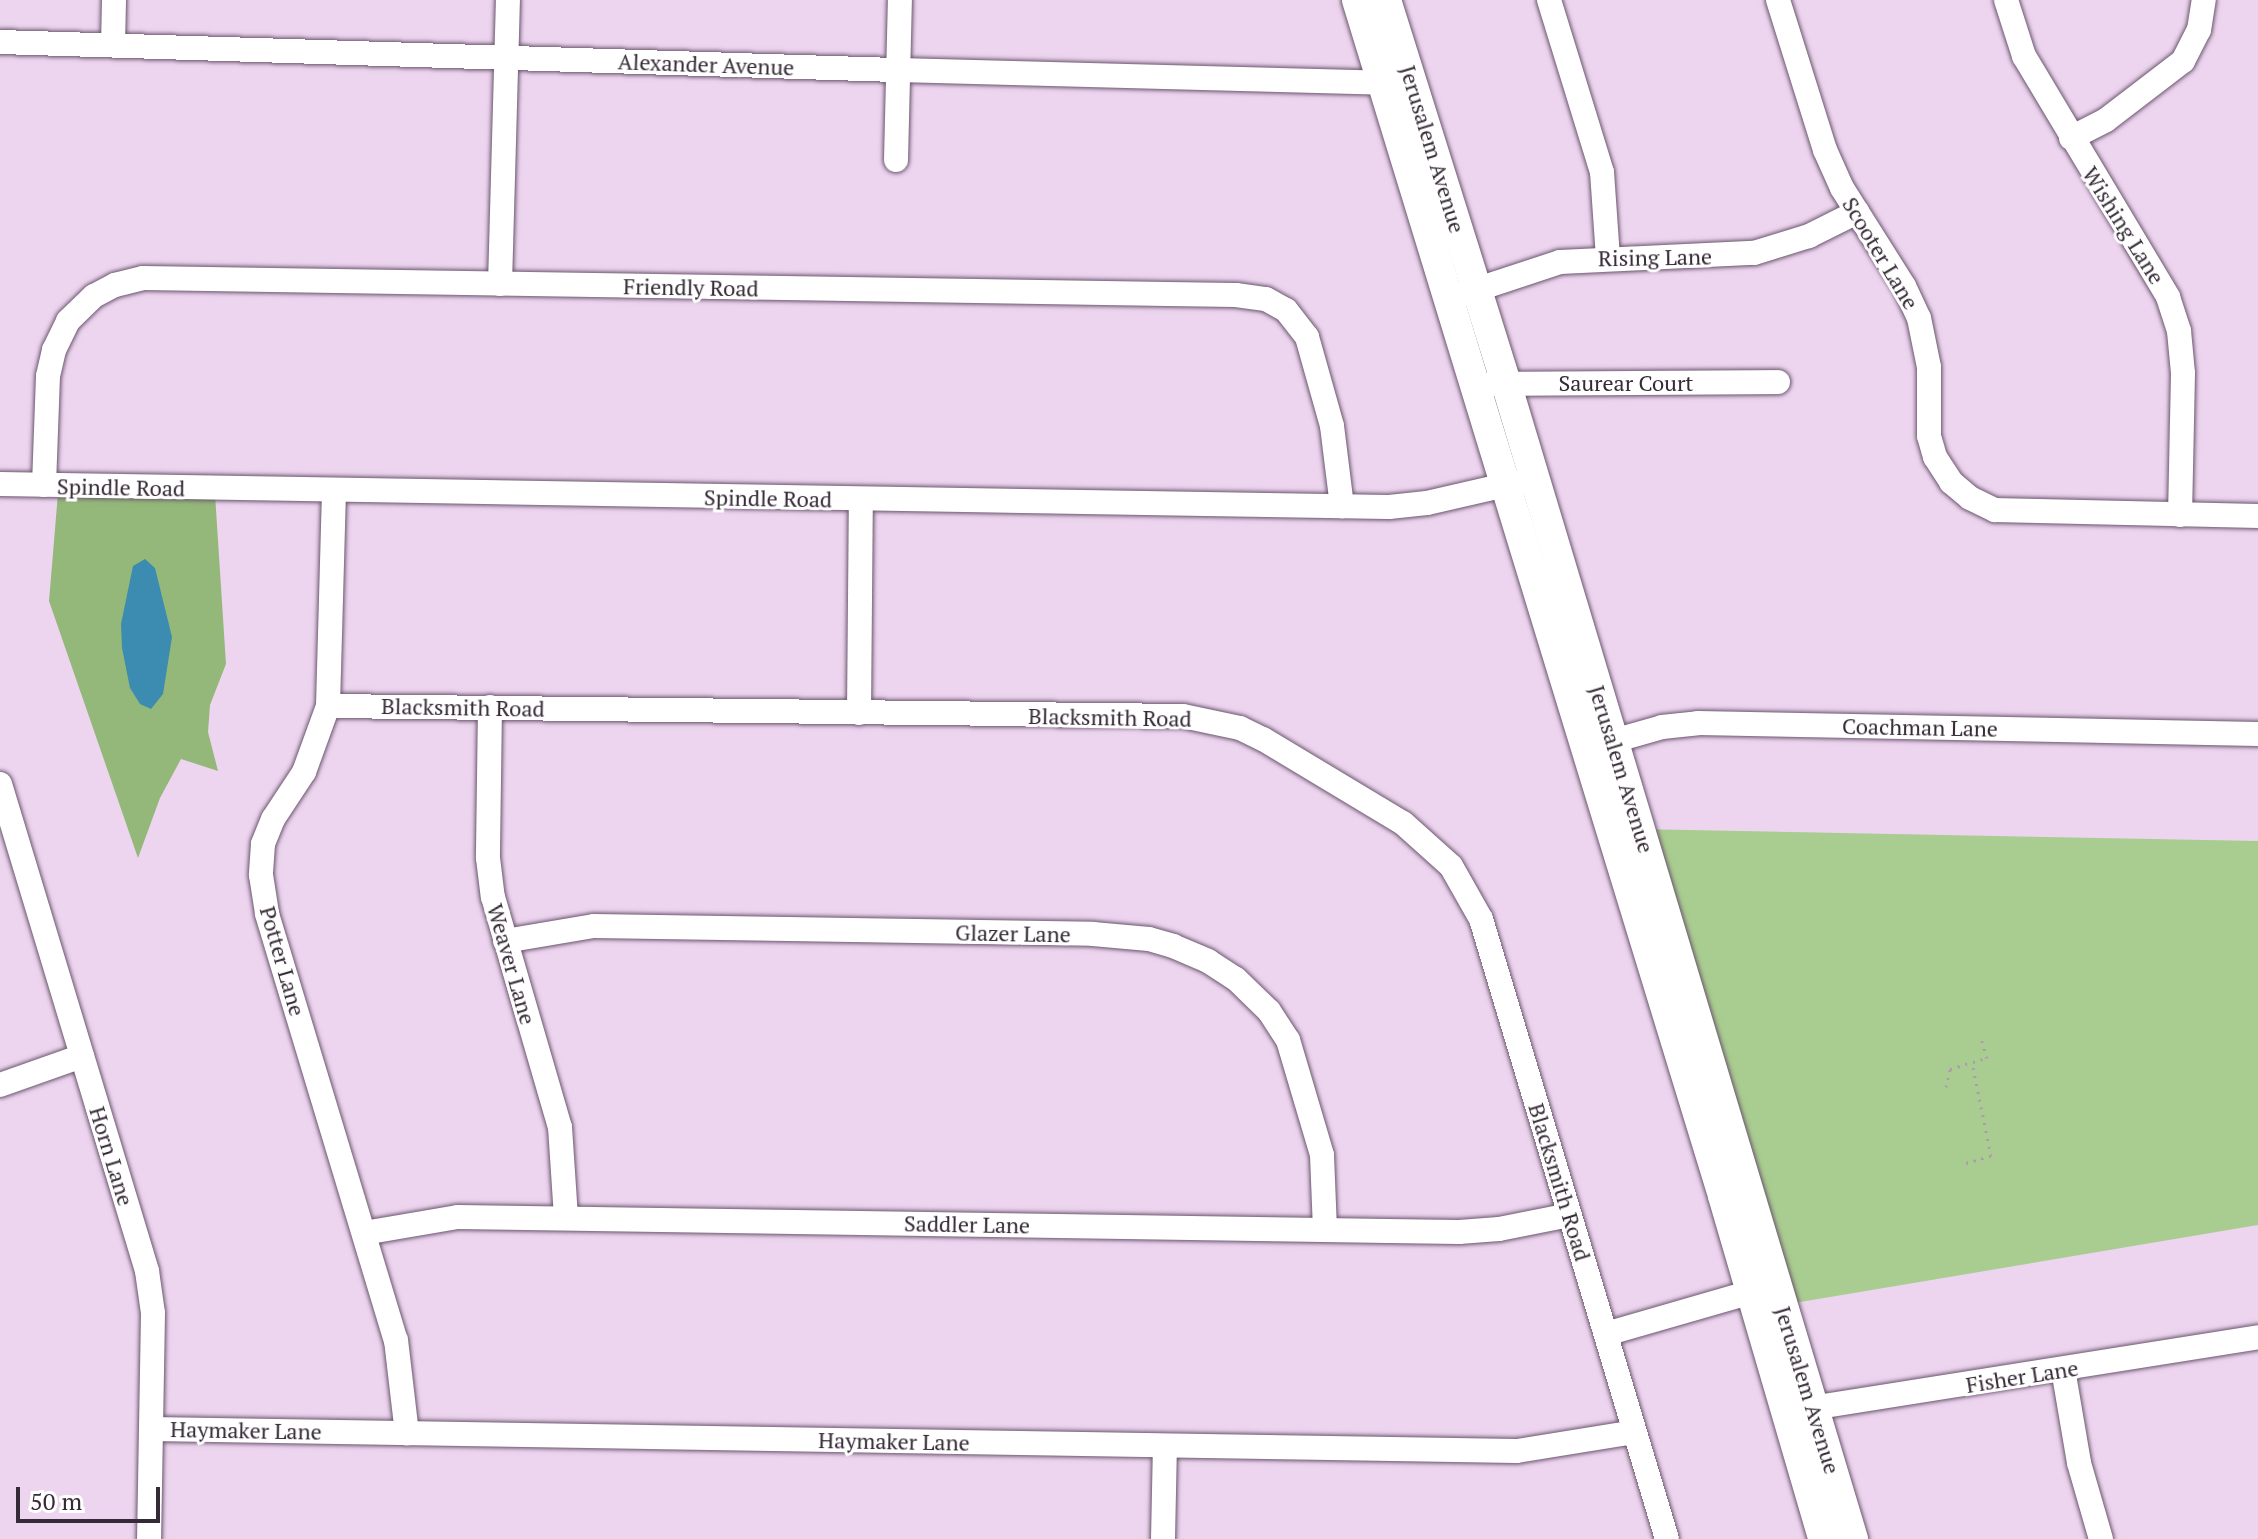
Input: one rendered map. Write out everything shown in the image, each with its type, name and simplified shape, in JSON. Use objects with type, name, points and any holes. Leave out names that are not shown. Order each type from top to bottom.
[{"type":"main road","name":"Jerusalem Avenue","points":[[1357,0],[1397,80]]},
{"type":"main road","name":"Jerusalem Avenue","points":[[1386,0],[1397,80],[1463,294],[1506,383],[1534,478],[1599,745],[1723,1196],[1762,1289],[1799,1410],[1853,1539]]},
{"type":"main road","name":"Jerusalem Avenue","points":[[1463,294],[1474,384],[1504,485],[1599,745]]},
{"type":"main road","name":"Jerusalem Avenue","points":[[1799,1410],[1823,1539]]},
{"type":"street","points":[[113,45],[114,0]]},
{"type":"street","points":[[500,284],[508,0]]},
{"type":"street","points":[[896,160],[900,0]]},
{"type":"street","points":[[1549,0],[1602,172],[1608,258]]},
{"type":"street","name":"Scooter Lane","points":[[1778,0],[1825,150],[1857,212],[1904,286],[1919,318],[1929,367],[1929,436],[1935,457],[1951,482],[1970,498],[1995,510],[2258,516]]},
{"type":"street","name":"Wishing Lane","points":[[2006,0],[2024,56],[2071,138],[2156,273],[2179,331],[2183,373],[2180,515]]},
{"type":"street","points":[[2071,138],[2106,120],[2183,61],[2199,30],[2204,0]]},
{"type":"street","name":"Alexander Avenue","points":[[0,42],[898,70],[1397,80]]},
{"type":"street","name":"Rising Lane","points":[[1463,294],[1560,262],[1754,253],[1809,236],[1857,212]]},
{"type":"street","name":"Friendly Road","points":[[44,485],[48,376],[54,350],[78,310],[115,285],[143,278],[1236,295],[1266,299],[1294,317],[1307,337],[1332,426],[1342,506]]},
{"type":"street","name":"Saurear Court","points":[[1474,384],[1778,382]]},
{"type":"street","name":"Spindle Road","points":[[0,484],[1342,506],[1427,503],[1534,478]]},
{"type":"street","name":"Potter Lane","points":[[334,491],[328,706],[304,772],[273,819],[263,844],[261,875],[267,914],[396,1340],[407,1433]]},
{"type":"street","points":[[859,713],[861,499]]},
{"type":"street","name":"Blacksmith Road","points":[[328,706],[1204,719],[1263,739],[1403,823],[1451,866],[1481,919],[1667,1539]]},
{"type":"street","name":"Weaver Lane","points":[[490,707],[488,858],[493,897],[560,1127],[566,1217]]},
{"type":"street","name":"Coachman Lane","points":[[1599,745],[1662,727],[1698,723],[2258,734]]},
{"type":"street","name":"Horn Lane","points":[[0,784],[147,1271],[153,1313],[149,1539]]},
{"type":"street","name":"Glazer Lane","points":[[505,941],[594,926],[1093,934],[1149,939],[1173,946],[1208,961],[1236,979],[1269,1011],[1288,1040],[1322,1155],[1325,1230]]},
{"type":"street","points":[[0,1085],[82,1056]]},
{"type":"street","name":"Saddler Lane","points":[[364,1233],[458,1217],[1486,1230],[1570,1215]]},
{"type":"street","points":[[1606,1334],[1762,1289]]},
{"type":"street","name":"Fisher Lane","points":[[1799,1410],[2258,1337]]},
{"type":"street","points":[[2063,1369],[2079,1463],[2101,1539]]},
{"type":"street","name":"Haymaker Lane","points":[[151,1429],[1529,1451],[1634,1432]]},
{"type":"street","points":[[1163,1539],[1165,1446]]},
{"type":"path","points":[[1946,1087],[1950,1069],[1987,1058],[1981,1038]]},
{"type":"path","points":[[1966,1163],[1991,1156],[1972,1063]]},
{"type":"green space","points":[[58,493],[215,494],[226,664],[210,705],[208,732],[218,771],[181,759],[160,798],[138,858],[49,601]]},
{"type":"green space","points":[[1636,829],[2258,841],[2258,1225],[1777,1306]]},
{"type":"water","points":[[145,559],[155,568],[172,637],[163,694],[151,709],[140,704],[130,688],[121,624],[133,566]]}]
